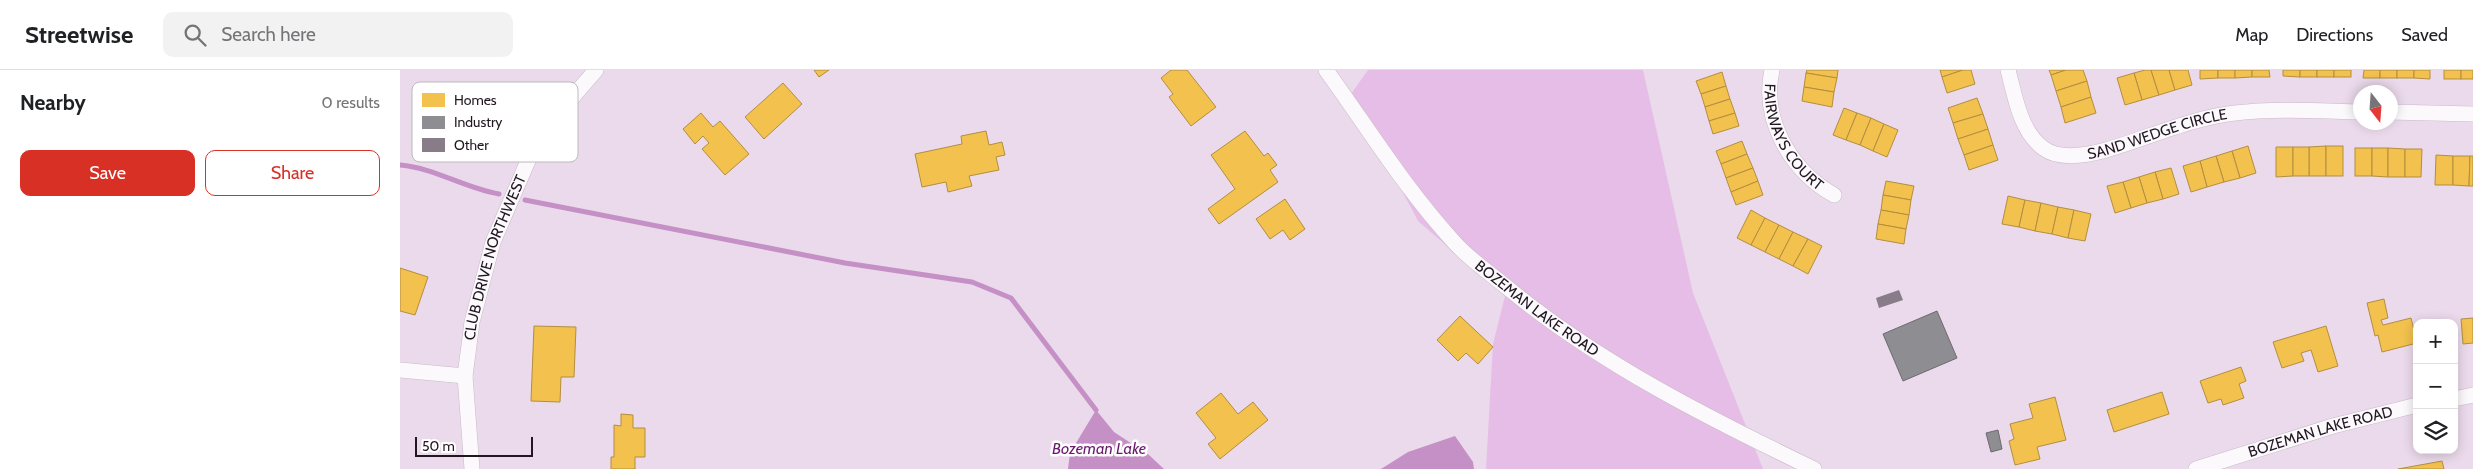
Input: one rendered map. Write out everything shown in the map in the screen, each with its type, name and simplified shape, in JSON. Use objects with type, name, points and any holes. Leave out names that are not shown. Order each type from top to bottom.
[{"type":"street","name":"CLUB DRIVE NORTHWEST","points":[[578,91],[596,70]]},
{"type":"street","name":"BOZEMAN LAKE ROAD","points":[[1326,70],[1407,185],[1455,244],[1512,292],[1549,322],[1599,354],[1752,440],[1814,469]]},
{"type":"street","name":"FAIRWAYS COURT","points":[[1772,70],[1768,87],[1768,105],[1782,140],[1804,172],[1818,186],[1834,195]]},
{"type":"street","name":"SAND WEDGE CIRCLE","points":[[2008,70],[2021,115],[2031,135],[2045,150],[2070,156],[2104,150],[2233,113],[2265,110],[2353,112]]},
{"type":"street","points":[[2398,112],[2473,114]]},
{"type":"street","name":"CLUB DRIVE NORTHWEST","points":[[472,469],[465,376],[472,322],[493,242],[527,162]]},
{"type":"street","points":[[400,370],[465,376]]},
{"type":"street","points":[[2458,397],[2473,395]]},
{"type":"street","name":"BOZEMAN LAKE ROAD","points":[[2196,469],[2333,426],[2413,406]]},
{"type":"shaded area","points":[[1368,70],[1643,70],[1693,293],[1763,469],[1486,469],[1493,344],[1505,296],[1418,221],[1351,94]]},
{"type":"water","name":"Bozeman Lake","points":[[1096,410],[1114,432],[1149,455],[1164,469],[1068,469],[1070,453]]},
{"type":"water","points":[[1455,436],[1473,462],[1474,469],[1381,469],[1408,452]]},
{"type":"building: Homes","points":[[814,70],[829,70],[819,77]]},
{"type":"building: Homes","points":[[1171,70],[1187,70],[1216,107],[1191,126],[1169,97],[1173,94],[1161,78]]},
{"type":"building: Homes","points":[[1807,70],[1838,70],[1837,78],[1806,73]]},
{"type":"building: Homes","points":[[1940,70],[1963,70],[1942,77]]},
{"type":"building: Homes","points":[[1963,70],[1971,70],[1975,84],[1947,93],[1942,77]]},
{"type":"building: Homes","points":[[2049,70],[2066,70],[2051,75]]},
{"type":"building: Homes","points":[[2066,70],[2083,70],[2087,81],[2056,91],[2051,75]]},
{"type":"building: Homes","points":[[2151,70],[2159,95],[2142,100],[2134,73]]},
{"type":"building: Homes","points":[[2151,70],[2169,70],[2175,90],[2159,95]]},
{"type":"building: Homes","points":[[2169,70],[2188,70],[2192,85],[2175,90]]},
{"type":"building: Homes","points":[[2200,70],[2218,70],[2218,78],[2200,79]]},
{"type":"building: Homes","points":[[2218,70],[2235,70],[2235,78],[2218,78]]},
{"type":"building: Homes","points":[[2235,70],[2252,70],[2252,77],[2235,78]]},
{"type":"building: Homes","points":[[2252,70],[2269,70],[2270,77],[2252,77]]},
{"type":"building: Homes","points":[[2283,70],[2300,70],[2300,77],[2283,76]]},
{"type":"building: Homes","points":[[2300,70],[2317,70],[2317,77],[2300,77]]},
{"type":"building: Homes","points":[[2317,70],[2334,70],[2334,77],[2317,77]]},
{"type":"building: Homes","points":[[2334,70],[2351,70],[2351,77],[2334,77]]},
{"type":"building: Homes","points":[[2364,70],[2380,70],[2380,78],[2363,78]]},
{"type":"building: Homes","points":[[2380,70],[2397,70],[2397,78],[2380,78]]},
{"type":"building: Homes","points":[[2397,70],[2414,70],[2414,78],[2397,78]]},
{"type":"building: Homes","points":[[2414,70],[2430,70],[2430,79],[2414,78]]},
{"type":"building: Homes","points":[[2444,70],[2461,70],[2461,79],[2444,79]]},
{"type":"building: Homes","points":[[2461,70],[2473,70],[2473,79],[2461,79]]},
{"type":"building: Homes","points":[[1722,72],[1726,86],[1701,94],[1696,81]]},
{"type":"building: Homes","points":[[1806,73],[1837,78],[1834,92],[1804,87]]},
{"type":"building: Homes","points":[[2134,73],[2142,100],[2125,105],[2117,78]]},
{"type":"building: Homes","points":[[2087,81],[2091,97],[2061,107],[2056,91]]},
{"type":"building: Homes","points":[[783,83],[802,104],[764,139],[745,117]]},
{"type":"building: Homes","points":[[1726,86],[1730,99],[1705,107],[1701,94]]},
{"type":"building: Homes","points":[[1804,87],[1834,92],[1832,107],[1802,101]]},
{"type":"building: Homes","points":[[2091,97],[2096,113],[2065,123],[2061,107]]},
{"type":"building: Homes","points":[[1977,98],[1983,114],[1953,123],[1948,108]]},
{"type":"building: Homes","points":[[1730,99],[1735,113],[1709,121],[1705,107]]},
{"type":"building: Homes","points":[[1844,108],[1857,113],[1846,140],[1833,135]]},
{"type":"building: Homes","points":[[701,113],[713,127],[720,121],[749,154],[725,175],[702,149],[709,143],[703,136],[695,144],[683,129]]},
{"type":"building: Homes","points":[[1735,113],[1739,126],[1713,134],[1709,121]]},
{"type":"building: Homes","points":[[1857,113],[1871,118],[1860,145],[1846,140]]},
{"type":"building: Homes","points":[[1983,114],[1988,129],[1958,139],[1953,123]]},
{"type":"building: Homes","points":[[1871,118],[1884,124],[1873,151],[1860,145]]},
{"type":"building: Homes","points":[[1884,124],[1898,130],[1887,157],[1873,151]]},
{"type":"building: Homes","points":[[1988,129],[1993,145],[1964,155],[1958,139]]},
{"type":"building: Homes","points":[[986,131],[989,145],[1002,142],[1005,155],[996,157],[999,170],[969,176],[972,186],[948,192],[946,182],[922,187],[915,154],[962,144],[961,136]]},
{"type":"building: Homes","points":[[1245,131],[1264,156],[1268,153],[1277,165],[1270,170],[1278,182],[1219,224],[1208,209],[1235,189],[1211,155]]},
{"type":"building: Homes","points":[[1742,141],[1747,154],[1721,164],[1716,151]]},
{"type":"building: Homes","points":[[1993,145],[1998,160],[1969,170],[1964,155]]},
{"type":"building: Homes","points":[[2248,146],[2256,173],[2240,178],[2232,151]]},
{"type":"building: Homes","points":[[2326,146],[2326,176],[2309,176],[2309,147]]},
{"type":"building: Homes","points":[[2326,146],[2343,146],[2343,176],[2326,176]]},
{"type":"building: Homes","points":[[2276,147],[2293,147],[2293,176],[2276,177]]},
{"type":"building: Homes","points":[[2293,147],[2309,147],[2309,176],[2293,176]]},
{"type":"building: Homes","points":[[2355,148],[2372,148],[2372,176],[2355,176]]},
{"type":"building: Homes","points":[[2372,148],[2388,148],[2388,177],[2372,176]]},
{"type":"building: Homes","points":[[2388,148],[2405,149],[2405,177],[2388,177]]},
{"type":"building: Homes","points":[[2405,149],[2422,149],[2421,177],[2405,177]]},
{"type":"building: Homes","points":[[2232,151],[2240,178],[2224,182],[2216,156]]},
{"type":"building: Homes","points":[[1747,154],[1753,168],[1726,178],[1721,164]]},
{"type":"building: Homes","points":[[2436,155],[2453,156],[2453,185],[2435,185]]},
{"type":"building: Homes","points":[[2216,156],[2224,182],[2207,187],[2200,161]]},
{"type":"building: Homes","points":[[2453,156],[2470,156],[2469,186],[2453,185]]},
{"type":"building: Homes","points":[[2470,156],[2473,156],[2473,186],[2469,186]]},
{"type":"building: Homes","points":[[2200,161],[2207,187],[2191,192],[2183,166]]},
{"type":"building: Homes","points":[[1753,168],[1758,181],[1731,192],[1726,178]]},
{"type":"building: Homes","points":[[2171,168],[2179,194],[2163,199],[2155,172]]},
{"type":"building: Homes","points":[[2155,172],[2163,199],[2147,203],[2139,177]]},
{"type":"building: Homes","points":[[2139,177],[2147,203],[2131,208],[2123,182]]},
{"type":"building: Homes","points":[[1758,181],[1763,195],[1736,205],[1731,192]]},
{"type":"building: Homes","points":[[1886,181],[1914,186],[1911,200],[1883,195]]},
{"type":"building: Homes","points":[[2123,182],[2131,208],[2115,213],[2107,186]]},
{"type":"building: Homes","points":[[1883,195],[1911,200],[1909,215],[1881,210]]},
{"type":"building: Homes","points":[[2008,196],[2025,200],[2019,227],[2002,224]]},
{"type":"building: Homes","points":[[1285,199],[1305,229],[1290,240],[1283,230],[1270,239],[1256,219]]},
{"type":"building: Homes","points":[[2025,200],[2041,203],[2035,231],[2019,227]]},
{"type":"building: Homes","points":[[2041,203],[2058,207],[2052,234],[2035,231]]},
{"type":"building: Homes","points":[[2058,207],[2074,210],[2068,238],[2052,234]]},
{"type":"building: Homes","points":[[1751,210],[1765,218],[1751,245],[1737,238]]},
{"type":"building: Homes","points":[[1881,210],[1909,215],[1906,229],[1878,224]]},
{"type":"building: Homes","points":[[2074,210],[2091,214],[2085,241],[2068,238]]},
{"type":"building: Homes","points":[[1765,218],[1779,225],[1765,252],[1751,245]]},
{"type":"building: Homes","points":[[1878,224],[1906,229],[1904,244],[1876,239]]},
{"type":"building: Homes","points":[[1779,225],[1793,232],[1779,259],[1765,252]]},
{"type":"building: Homes","points":[[1793,232],[1808,239],[1793,266],[1779,259]]},
{"type":"building: Homes","points":[[1808,239],[1822,246],[1808,274],[1793,266]]},
{"type":"building: Homes","points":[[400,268],[428,277],[415,315],[400,311]]},
{"type":"building: Homes","points":[[2384,299],[2388,318],[2381,320],[2383,325],[2411,318],[2413,344],[2382,352],[2378,335],[2375,336],[2367,303]]},
{"type":"building: Homes","points":[[1460,316],[1493,347],[1478,364],[1466,353],[1458,361],[1437,340]]},
{"type":"building: Homes","points":[[2473,318],[2473,343],[2463,344],[2461,319]]},
{"type":"building: Homes","points":[[534,326],[576,327],[574,377],[561,377],[560,402],[531,401]]},
{"type":"building: Homes","points":[[2326,326],[2338,366],[2318,372],[2311,350],[2301,353],[2304,361],[2282,368],[2273,342]]},
{"type":"building: Homes","points":[[2241,367],[2246,381],[2239,384],[2244,398],[2223,405],[2221,399],[2208,403],[2200,381]]},
{"type":"building: Homes","points":[[2162,392],[2169,414],[2114,432],[2107,410]]},
{"type":"building: Homes","points":[[1221,393],[1238,414],[1253,402],[1268,420],[1220,459],[1208,444],[1216,438],[1196,413]]},
{"type":"building: Homes","points":[[2055,397],[2066,440],[2037,447],[2040,459],[2015,465],[2009,441],[2014,439],[2010,424],[2033,418],[2029,404]]},
{"type":"building: Homes","points":[[621,414],[633,415],[633,428],[645,428],[645,457],[635,457],[635,469],[611,469],[611,457],[614,457],[614,425],[621,426]]},
{"type":"building: Homes","points":[[2442,461],[2444,469],[2398,469]]},
{"type":"building: Industry","points":[[1937,311],[1957,358],[1903,381],[1883,334]]},
{"type":"building: Industry","points":[[1998,430],[2002,449],[1991,452],[1986,433]]},
{"type":"building: Other","points":[[1899,290],[1903,300],[1879,308],[1876,298]]},
{"type":"waterway","points":[[400,165],[425,170],[499,194]]},
{"type":"waterway","points":[[525,200],[845,263],[972,282],[1011,298],[1096,410]]}]
